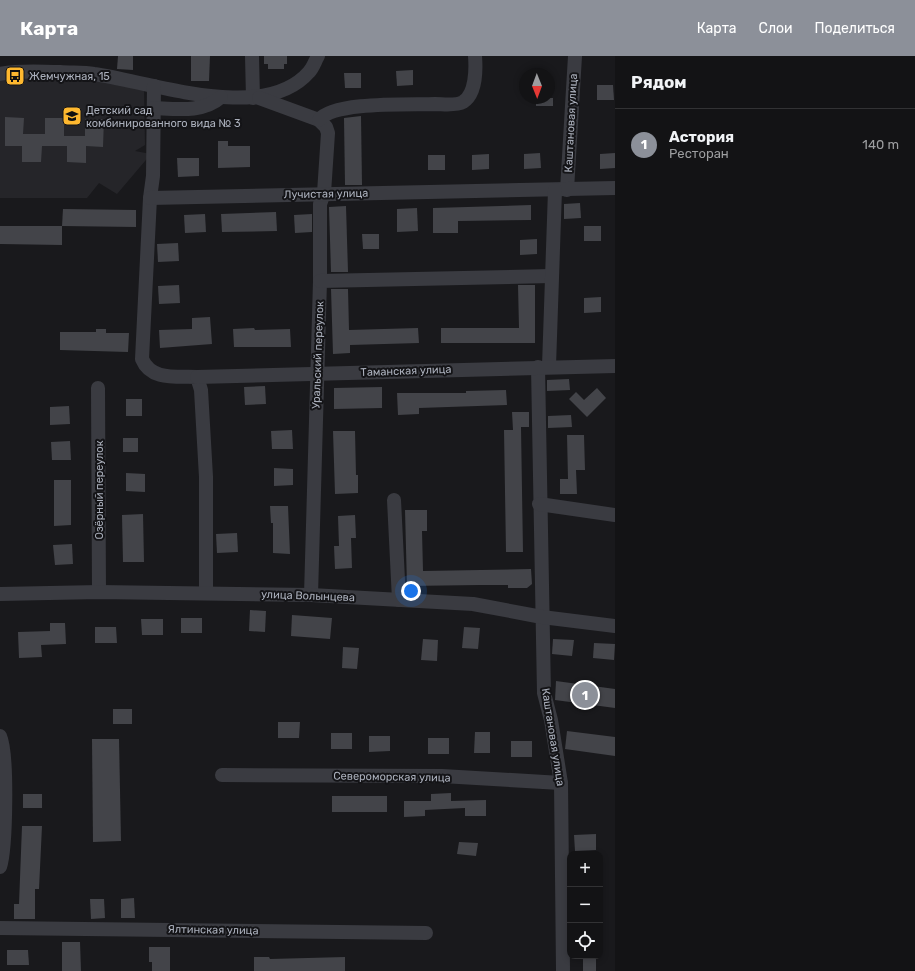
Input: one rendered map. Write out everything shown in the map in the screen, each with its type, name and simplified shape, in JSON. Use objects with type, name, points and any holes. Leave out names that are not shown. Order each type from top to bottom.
[{"type":"street","points":[[252,56],[256,98]]},
{"type":"street","points":[[0,74],[14,71],[93,73],[154,86],[221,97],[256,98],[280,92],[298,82],[310,71],[318,56]]},
{"type":"street","points":[[256,98],[319,120],[326,113],[336,109],[374,105],[450,104],[463,102],[470,95],[474,81],[475,56]]},
{"type":"street","name":"Каштановая улица","points":[[563,970],[562,783],[551,720],[544,693],[539,504],[544,367],[551,276],[575,56]]},
{"type":"street","points":[[150,198],[153,176],[154,86]]},
{"type":"street","points":[[154,108],[198,108],[214,103],[221,97]]},
{"type":"street","name":"Уральский переулок","points":[[311,595],[320,281],[320,204],[324,194],[328,133],[326,127],[319,120]]},
{"type":"street","name":"Лучистая улица","points":[[150,198],[615,188]]},
{"type":"street","name":"Таманская улица","points":[[150,198],[142,359],[146,367],[152,373],[197,377],[615,366]]},
{"type":"street","points":[[320,281],[551,276]]},
{"type":"street","points":[[197,377],[203,405],[206,461],[206,593]]},
{"type":"street","name":"Озёрный переулок","points":[[98,388],[99,592]]},
{"type":"street","points":[[394,500],[399,600]]},
{"type":"street","points":[[539,504],[615,515]]},
{"type":"street","name":"улица Волынцева","points":[[0,594],[99,592],[311,595],[473,604],[542,617],[615,626]]},
{"type":"street","points":[[0,736],[3,743],[5,760],[3,847],[0,867]]},
{"type":"street","name":"Североморская улица","points":[[222,775],[442,776],[562,783]]},
{"type":"street","name":"Ялтинская улица","points":[[0,928],[426,934]]},
{"type":"shaded area","name":"Детский сад комбинированного вида № 3","points":[[34,74],[85,74],[144,87],[145,145],[135,151],[151,154],[117,194],[99,183],[87,198],[0,198],[0,80]]},
{"type":"building","points":[[118,56],[133,56],[133,70],[117,69]]},
{"type":"building","points":[[191,56],[210,56],[209,81],[191,81]]},
{"type":"building","points":[[264,56],[287,56],[287,64],[284,64],[284,69],[268,69],[268,64],[264,64]]},
{"type":"building","points":[[413,70],[413,85],[397,86],[396,71]]},
{"type":"building","points":[[344,73],[361,73],[361,88],[345,88]]},
{"type":"building","points":[[597,85],[613,85],[614,100],[597,100]]},
{"type":"building","points":[[536,104],[553,104],[553,106],[536,106]]},
{"type":"building","points":[[361,116],[362,185],[345,185],[344,118]]},
{"type":"building","points":[[5,117],[24,118],[23,134],[45,134],[45,118],[64,118],[64,136],[85,136],[85,119],[104,119],[103,147],[86,146],[86,163],[67,162],[67,146],[42,146],[41,162],[22,162],[22,146],[5,146]]},
{"type":"building","points":[[218,141],[228,141],[228,146],[250,146],[250,167],[218,168]]},
{"type":"building","points":[[540,153],[541,168],[524,169],[524,154]]},
{"type":"building","points":[[615,153],[615,168],[600,169],[600,154]]},
{"type":"building","points":[[489,154],[489,169],[472,170],[472,155]]},
{"type":"building","points":[[428,155],[445,155],[445,170],[428,170]]},
{"type":"building","points":[[177,158],[199,158],[199,176],[178,177]]},
{"type":"building","points":[[580,203],[581,218],[564,219],[564,204]]},
{"type":"building","points":[[531,205],[531,220],[458,221],[458,233],[433,233],[433,208]]},
{"type":"building","points":[[346,206],[348,272],[331,272],[329,207]]},
{"type":"building","points":[[417,208],[418,231],[397,232],[397,209]]},
{"type":"building","points":[[63,209],[136,210],[136,227],[62,226]]},
{"type":"building","points":[[276,212],[277,231],[222,232],[221,214]]},
{"type":"building","points":[[205,214],[206,232],[185,233],[184,215]]},
{"type":"building","points":[[312,214],[312,232],[295,233],[294,215]]},
{"type":"building","points":[[0,226],[62,226],[62,245],[0,244]]},
{"type":"building","points":[[584,226],[601,226],[601,241],[584,241]]},
{"type":"building","points":[[362,234],[379,234],[379,249],[363,249]]},
{"type":"building","points":[[537,239],[537,254],[520,255],[520,240]]},
{"type":"building","points":[[178,243],[179,261],[158,262],[157,244]]},
{"type":"building","points":[[179,285],[180,303],[159,304],[158,286]]},
{"type":"building","points":[[518,285],[535,285],[535,343],[441,343],[441,328],[519,328]]},
{"type":"building","points":[[331,289],[348,289],[349,330],[418,328],[419,343],[350,345],[350,353],[333,354]]},
{"type":"building","points":[[601,297],[601,312],[584,313],[584,298]]},
{"type":"building","points":[[210,317],[212,344],[160,348],[159,330],[192,329],[192,318]]},
{"type":"building","points":[[254,328],[255,330],[290,329],[291,347],[234,347],[233,329]]},
{"type":"building","points":[[96,329],[106,329],[106,333],[129,333],[128,352],[60,350],[60,332],[96,332]]},
{"type":"building","points":[[569,379],[570,390],[547,391],[547,380]]},
{"type":"building","points":[[265,386],[266,404],[245,405],[244,387]]},
{"type":"building","points":[[382,387],[382,408],[334,409],[334,388]]},
{"type":"building","points":[[597,388],[606,398],[587,417],[569,399],[576,392],[584,400]]},
{"type":"building","points":[[506,390],[507,405],[419,408],[419,414],[398,415],[397,393],[466,393],[466,391]]},
{"type":"building","points":[[126,399],[142,399],[142,416],[126,416]]},
{"type":"building","points":[[69,406],[70,424],[50,425],[50,407]]},
{"type":"building","points":[[512,412],[529,412],[529,427],[521,427],[523,552],[506,552],[504,430],[513,430]]},
{"type":"building","points":[[571,415],[572,427],[548,428],[548,416]]},
{"type":"building","points":[[292,430],[293,449],[272,449],[271,431]]},
{"type":"building","points":[[333,431],[355,431],[358,493],[335,494]]},
{"type":"building","points":[[567,435],[584,435],[585,470],[576,470],[577,494],[560,494],[560,479],[568,479]]},
{"type":"building","points":[[123,438],[138,438],[138,452],[123,452]]},
{"type":"building","points":[[70,441],[71,460],[52,460],[51,442]]},
{"type":"building","points":[[274,468],[293,469],[293,485],[274,486]]},
{"type":"building","points":[[126,473],[145,474],[145,492],[126,491]]},
{"type":"building","points":[[54,480],[71,480],[71,525],[54,526]]},
{"type":"building","points":[[270,506],[288,506],[290,554],[273,553],[273,523],[271,523]]},
{"type":"building","points":[[405,510],[427,510],[427,531],[422,531],[423,571],[531,569],[532,584],[527,588],[508,588],[508,585],[407,586]]},
{"type":"building","points":[[143,514],[144,562],[123,562],[122,515]]},
{"type":"building","points":[[355,515],[356,538],[351,538],[352,568],[335,569],[334,546],[339,546],[338,516]]},
{"type":"building","points":[[237,533],[238,552],[217,553],[216,534]]},
{"type":"building","points":[[72,544],[73,564],[55,565],[53,545]]},
{"type":"building","points":[[250,610],[266,611],[265,632],[249,631]]},
{"type":"building","points":[[292,615],[332,618],[330,639],[291,636]]},
{"type":"building","points":[[181,618],[202,618],[202,633],[181,633]]},
{"type":"building","points":[[141,619],[163,619],[163,635],[142,635]]},
{"type":"building","points":[[50,623],[65,623],[66,644],[41,645],[42,657],[19,658],[18,632],[50,631]]},
{"type":"building","points":[[95,627],[116,627],[117,643],[95,643]]},
{"type":"building","points":[[464,627],[480,628],[478,649],[462,648]]},
{"type":"building","points":[[423,639],[438,640],[437,661],[421,660]]},
{"type":"building","points":[[553,639],[574,640],[572,656],[552,654]]},
{"type":"building","points":[[594,643],[615,644],[614,660],[593,658]]},
{"type":"building","points":[[343,647],[359,648],[357,669],[342,668]]},
{"type":"building","points":[[556,681],[615,689],[615,708],[555,700]]},
{"type":"building","points":[[113,709],[132,709],[132,724],[113,724]]},
{"type":"building","points":[[278,722],[300,722],[299,738],[278,738]]},
{"type":"building","points":[[567,731],[615,737],[615,756],[565,749]]},
{"type":"building","points":[[475,732],[490,732],[490,753],[474,753]]},
{"type":"building","points":[[331,733],[352,733],[352,749],[331,749]]},
{"type":"building","points":[[369,736],[390,736],[390,751],[369,752]]},
{"type":"building","points":[[428,738],[449,738],[449,754],[428,754]]},
{"type":"building","points":[[92,739],[119,739],[121,841],[93,842]]},
{"type":"building","points":[[511,741],[532,741],[532,757],[511,757]]},
{"type":"building","points":[[451,793],[451,801],[486,800],[486,816],[465,816],[465,808],[425,810],[425,816],[404,817],[404,801],[431,801],[431,794]]},
{"type":"building","points":[[23,794],[42,794],[42,808],[23,808]]},
{"type":"building","points":[[332,796],[387,796],[387,812],[332,812]]},
{"type":"building","points":[[22,826],[42,826],[39,889],[35,889],[35,919],[14,919],[14,904],[19,904]]},
{"type":"building","points":[[596,834],[596,850],[575,851],[574,835]]},
{"type":"building","points":[[459,842],[478,843],[476,856],[457,854]]},
{"type":"building","points":[[134,898],[135,918],[121,918],[121,899]]},
{"type":"building","points":[[90,899],[104,899],[105,918],[91,919]]},
{"type":"building","points":[[62,942],[80,942],[81,971],[62,971]]},
{"type":"building","points":[[149,947],[170,947],[170,971],[152,971],[152,962],[149,962]]},
{"type":"building","points":[[7,950],[28,950],[29,965],[7,965]]},
{"type":"building","points":[[254,957],[269,957],[270,959],[345,957],[345,971],[254,971]]},
{"type":"building","points":[[583,959],[596,959],[596,971],[583,971]]},
{"type":"place","name":"Жемчужная, 15","points":[[15,76]]},
{"type":"place","name":"Детский сад комбинированного вида № 3","points":[[72,116]]},
{"type":"place","name":"Астория","points":[[585,695]]}]
